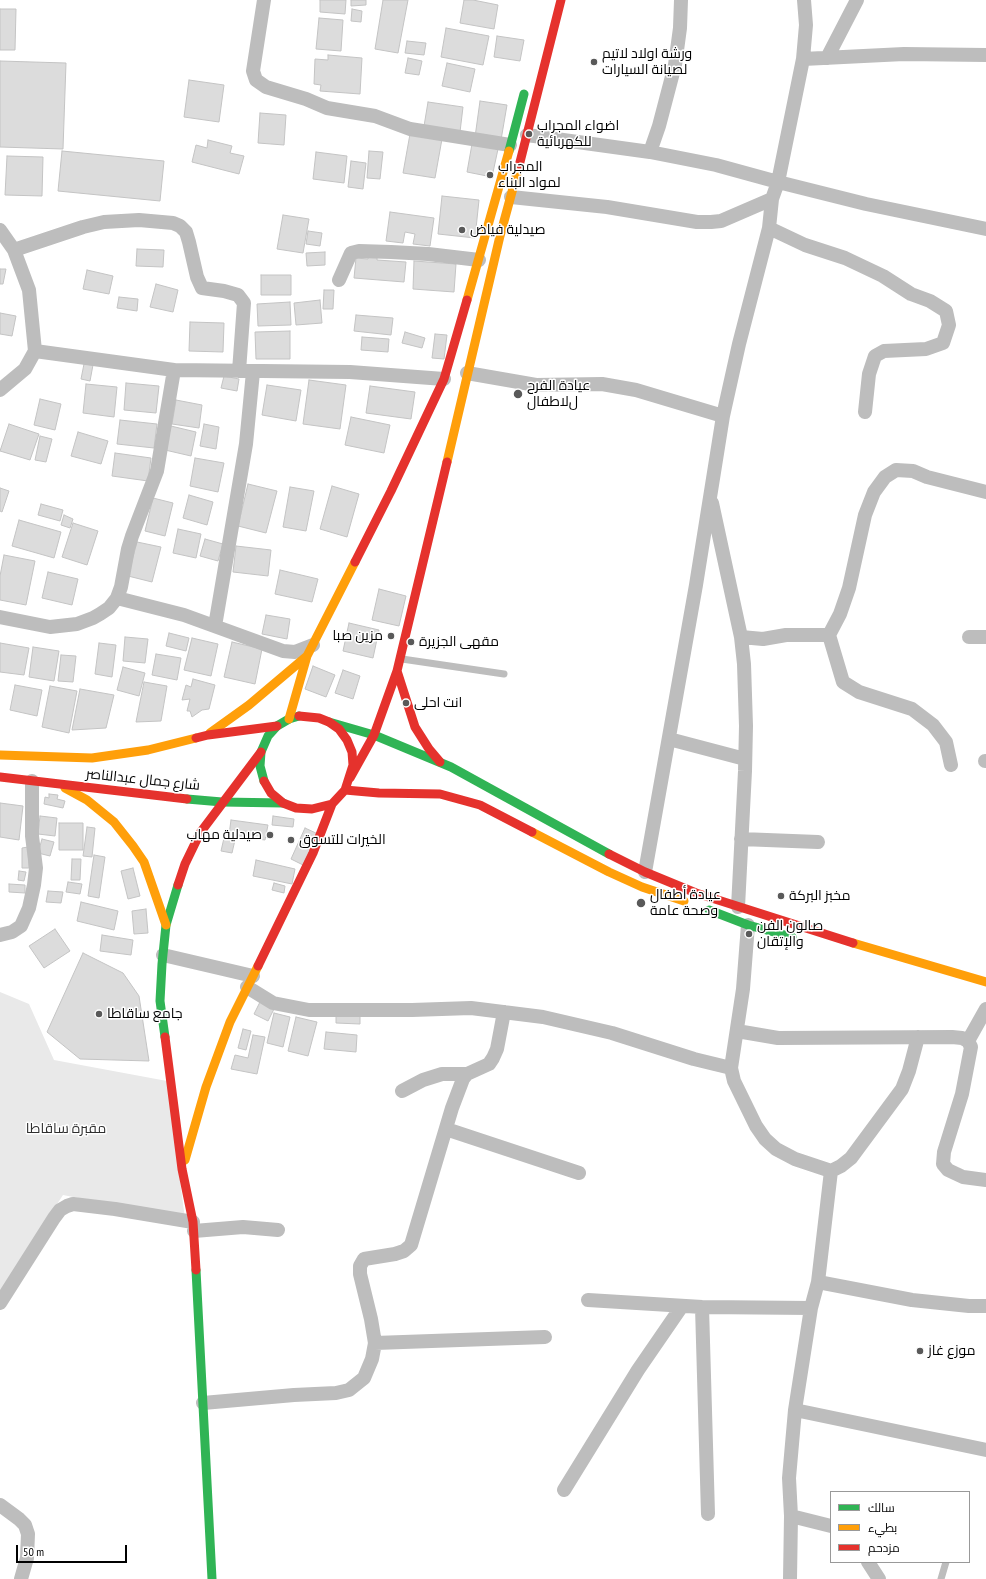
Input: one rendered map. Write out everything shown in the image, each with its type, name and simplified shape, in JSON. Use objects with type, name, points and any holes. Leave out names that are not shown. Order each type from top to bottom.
[{"type":"main road","points":[[182,1169],[206,1087],[230,1022],[313,853],[332,804],[345,790],[374,735],[397,671],[467,373],[561,0]]},
{"type":"main road","points":[[289,719],[310,650],[391,491],[444,379],[479,260],[526,86]]},
{"type":"main road","points":[[208,735],[249,705],[310,650]]},
{"type":"main road","points":[[397,671],[415,728],[429,750],[441,763]]},
{"type":"main road","points":[[212,1579],[193,1227],[182,1169],[160,1001],[163,955],[166,925],[185,864],[200,833],[261,752],[268,736],[277,726],[289,719],[299,716],[309,716],[374,735],[441,763],[645,872],[696,893],[801,927],[986,982]]},
{"type":"main road","points":[[329,722],[339,729],[347,740],[352,752],[350,778]]},
{"type":"main road","name":"شارع جمال عبدالناصر","points":[[0,755],[92,758],[148,750],[208,735],[277,726]]},
{"type":"main road","points":[[261,752],[260,766],[264,781],[271,793],[283,802],[296,808],[312,809],[332,804]]},
{"type":"main road","name":"شارع جمال عبدالناصر","points":[[0,777],[173,798],[222,802],[283,802]]},
{"type":"main road","points":[[57,784],[87,800],[114,822],[133,846],[144,862],[166,925]]},
{"type":"main road","points":[[345,790],[379,793],[440,794],[480,805],[609,872],[642,887],[748,925],[802,940]]},
{"type":"street","points":[[264,0],[253,71],[256,80],[266,87],[306,99],[323,107],[375,116],[410,129],[510,145]]},
{"type":"street","points":[[650,152],[659,126],[675,65],[680,28],[681,0]]},
{"type":"street","points":[[645,872],[696,585],[723,416],[739,344],[769,228],[772,199],[778,182],[803,59],[806,25],[804,0]]},
{"type":"street","points":[[827,58],[857,0]]},
{"type":"street","points":[[803,59],[904,54],[986,55]]},
{"type":"street","points":[[527,134],[650,152],[716,165],[866,204],[986,229]]},
{"type":"street","points":[[511,197],[607,207],[697,222],[721,221],[772,199]]},
{"type":"street","points":[[14,250],[83,227],[104,222],[139,220],[173,223],[180,226],[186,232],[197,277],[202,288],[224,291],[238,295],[244,303],[239,371]]},
{"type":"street","points":[[769,228],[805,245],[845,258],[883,276],[911,294],[930,301],[946,311],[949,325],[943,343],[926,349],[884,351],[875,356],[869,374],[865,412]]},
{"type":"street","points":[[0,230],[14,250],[29,290],[35,351],[25,368],[0,390]]},
{"type":"street","points":[[339,280],[351,253],[359,251],[428,254],[479,260]]},
{"type":"street","points":[[35,351],[174,370],[350,372],[444,379]]},
{"type":"street","points":[[0,616],[50,627],[77,624],[100,614],[109,608],[117,598],[121,587],[132,536],[157,471],[174,370]]},
{"type":"street","points":[[215,626],[246,444],[253,372]]},
{"type":"street","points":[[467,373],[536,385],[602,384],[636,390],[723,416]]},
{"type":"street","points":[[951,765],[946,742],[933,726],[912,709],[859,692],[843,682],[829,635],[840,614],[849,588],[865,515],[874,492],[885,477],[896,470],[913,471],[928,477],[986,492]]},
{"type":"street","points":[[710,494],[741,637],[746,726],[738,907]]},
{"type":"street","points":[[117,598],[184,615],[283,650],[295,652],[310,650]]},
{"type":"street","points":[[741,637],[763,639],[786,635],[829,635]]},
{"type":"street","points":[[969,637],[986,637]]},
{"type":"street","points":[[669,739],[745,759]]},
{"type":"street","points":[[0,935],[12,932],[21,926],[29,908],[34,885],[36,868],[32,836],[32,781]]},
{"type":"street","points":[[741,840],[818,842]]},
{"type":"street","points":[[748,925],[743,990],[731,1068],[734,1081],[745,1107],[765,1139],[776,1149],[795,1159],[830,1171],[841,1166],[851,1158],[902,1089],[909,1071],[918,1037]]},
{"type":"street","points":[[163,955],[250,982],[273,1002],[309,1010],[412,1010],[470,1008],[543,1017],[612,1033],[694,1059],[731,1068]]},
{"type":"street","points":[[968,1041],[986,1009]]},
{"type":"street","points":[[402,1091],[424,1080],[442,1074],[467,1074],[489,1064],[497,1049],[504,1012]]},
{"type":"street","points":[[737,1031],[778,1038],[952,1037],[962,1038],[968,1041],[970,1047],[962,1094],[944,1152],[943,1164],[948,1170],[963,1177],[986,1180]]},
{"type":"street","points":[[203,1402],[336,1393],[349,1390],[364,1378],[372,1359],[375,1343],[371,1318],[360,1274],[360,1266],[364,1259],[395,1254],[404,1251],[411,1245],[446,1128],[463,1079],[467,1074]]},
{"type":"street","points":[[446,1128],[579,1173]]},
{"type":"street","points":[[790,1579],[792,1516],[789,1478],[795,1410],[811,1308],[818,1282],[830,1171]]},
{"type":"street","points":[[0,1303],[54,1218],[60,1210],[73,1204],[115,1208],[193,1227],[278,1230]]},
{"type":"street","points":[[818,1282],[912,1300],[969,1306],[986,1306]]},
{"type":"street","points":[[588,1300],[702,1307],[811,1308]]},
{"type":"street","points":[[564,1490],[638,1370],[682,1306]]},
{"type":"street","points":[[702,1307],[708,1514]]},
{"type":"street","points":[[375,1343],[545,1337]]},
{"type":"street","points":[[795,1410],[985,1446]]},
{"type":"street","points":[[0,1505],[19,1519],[24,1525],[28,1534],[27,1558],[21,1579]]},
{"type":"street","points":[[792,1516],[830,1526]]},
{"type":"street","points":[[869,1563],[879,1579]]},
{"type":"lane","points":[[400,658],[504,674]]},
{"type":"lane","points":[[941,1579],[946,1563]]},
{"type":"green space","name":"مقبرة ساقاطا","points":[[0,992],[29,1004],[54,1060],[167,1081],[185,1219],[63,1195],[0,1291]]},
{"type":"building","points":[[320,0],[346,0],[345,14],[320,12]]},
{"type":"building","points":[[351,0],[366,0],[366,5],[351,6]]},
{"type":"building","points":[[383,0],[408,0],[398,53],[375,49]]},
{"type":"building","points":[[464,0],[473,0],[498,5],[494,29],[460,23]]},
{"type":"building","points":[[0,9],[16,9],[15,50],[0,50]]},
{"type":"building","points":[[352,9],[362,11],[361,22],[351,21]]},
{"type":"building","points":[[319,18],[343,20],[341,51],[316,49]]},
{"type":"building","points":[[446,28],[489,36],[483,65],[441,57]]},
{"type":"building","points":[[497,36],[524,40],[520,61],[494,57]]},
{"type":"building","points":[[407,41],[426,43],[424,55],[405,53]]},
{"type":"building","points":[[328,55],[362,58],[360,94],[320,91],[321,85],[314,84],[315,59],[328,60]]},
{"type":"building","points":[[408,58],[422,61],[419,75],[405,73]]},
{"type":"building","points":[[0,61],[66,63],[63,149],[0,147]]},
{"type":"building","points":[[447,63],[475,69],[470,92],[442,86]]},
{"type":"building","points":[[189,80],[224,85],[219,122],[184,117]]},
{"type":"building","points":[[480,101],[507,105],[501,140],[475,137]]},
{"type":"building","points":[[428,102],[463,107],[460,132],[424,126]]},
{"type":"building","points":[[260,113],[286,115],[284,145],[258,143]]},
{"type":"building","points":[[410,134],[442,139],[435,178],[403,173]]},
{"type":"building","points":[[208,140],[232,146],[230,153],[244,156],[239,174],[192,162],[196,145],[207,148]]},
{"type":"building","points":[[472,144],[498,149],[492,177],[467,172]]},
{"type":"building","points":[[62,151],[164,161],[160,201],[58,191]]},
{"type":"building","points":[[369,151],[383,152],[380,179],[367,178]]},
{"type":"building","points":[[316,152],[347,156],[344,183],[313,179]]},
{"type":"building","points":[[7,156],[43,157],[42,196],[5,195]]},
{"type":"building","points":[[351,161],[366,163],[363,189],[348,187]]},
{"type":"building","points":[[442,196],[479,200],[475,238],[438,234]]},
{"type":"building","points":[[390,212],[434,218],[430,246],[413,244],[415,234],[405,232],[403,243],[386,241]]},
{"type":"building","points":[[283,215],[309,219],[303,253],[277,249]]},
{"type":"building","points":[[308,231],[322,233],[320,246],[306,244]]},
{"type":"building","points":[[137,249],[164,250],[163,267],[136,266]]},
{"type":"building","points":[[325,252],[325,265],[307,266],[306,253]]},
{"type":"building","points":[[368,253],[377,254],[377,260],[406,262],[404,282],[354,278],[356,258],[368,259]]},
{"type":"building","points":[[414,261],[456,264],[454,292],[413,289]]},
{"type":"building","points":[[0,269],[6,269],[3,284],[0,284]]},
{"type":"building","points":[[87,270],[113,276],[109,294],[83,289]]},
{"type":"building","points":[[261,275],[291,275],[291,295],[261,295]]},
{"type":"building","points":[[156,284],[178,290],[173,312],[150,307]]},
{"type":"building","points":[[324,290],[334,290],[333,309],[323,309]]},
{"type":"building","points":[[119,297],[138,299],[137,311],[117,308]]},
{"type":"building","points":[[320,300],[322,323],[296,325],[294,303]]},
{"type":"building","points":[[290,302],[291,325],[258,326],[257,304]]},
{"type":"building","points":[[0,313],[16,316],[12,336],[0,334]]},
{"type":"building","points":[[356,315],[393,318],[391,335],[354,331]]},
{"type":"building","points":[[190,322],[224,323],[223,352],[189,351]]},
{"type":"building","points":[[290,331],[290,359],[256,359],[255,332]]},
{"type":"building","points":[[405,332],[425,338],[422,348],[402,343]]},
{"type":"building","points":[[435,334],[447,335],[444,359],[432,358]]},
{"type":"building","points":[[362,337],[389,339],[388,352],[361,350]]},
{"type":"building","points":[[84,364],[93,365],[90,381],[81,379]]},
{"type":"building","points":[[224,376],[239,379],[237,391],[221,388]]},
{"type":"building","points":[[309,380],[346,385],[340,429],[303,424]]},
{"type":"building","points":[[126,383],[159,386],[156,413],[124,410]]},
{"type":"building","points":[[86,384],[117,387],[114,417],[83,413]]},
{"type":"building","points":[[267,385],[301,390],[296,421],[262,415]]},
{"type":"building","points":[[370,386],[415,392],[411,419],[366,413]]},
{"type":"building","points":[[40,399],[61,404],[55,430],[34,425]]},
{"type":"building","points":[[176,400],[202,405],[199,428],[172,424]]},
{"type":"building","points":[[351,417],[390,425],[384,453],[345,445]]},
{"type":"building","points":[[120,420],[157,424],[154,448],[117,444]]},
{"type":"building","points":[[9,424],[39,434],[30,460],[0,451]]},
{"type":"building","points":[[204,424],[219,427],[216,449],[200,446]]},
{"type":"building","points":[[171,426],[196,432],[191,456],[165,450]]},
{"type":"building","points":[[78,432],[108,441],[101,464],[71,456]]},
{"type":"building","points":[[40,436],[52,439],[46,462],[35,460]]},
{"type":"building","points":[[115,453],[151,458],[148,481],[112,476]]},
{"type":"building","points":[[195,458],[224,463],[218,492],[190,486]]},
{"type":"building","points":[[248,484],[277,491],[266,533],[238,526]]},
{"type":"building","points":[[332,486],[359,494],[347,537],[320,529]]},
{"type":"building","points":[[290,487],[314,491],[306,531],[283,527]]},
{"type":"building","points":[[0,488],[9,491],[2,512],[0,511]]},
{"type":"building","points":[[189,495],[213,502],[207,525],[183,518]]},
{"type":"building","points":[[153,498],[173,503],[165,536],[145,531]]},
{"type":"building","points":[[41,504],[63,510],[60,521],[38,515]]},
{"type":"building","points":[[64,515],[73,519],[70,528],[61,525]]},
{"type":"building","points":[[19,520],[61,532],[54,558],[12,546]]},
{"type":"building","points":[[73,523],[98,531],[87,565],[62,557]]},
{"type":"building","points":[[178,529],[201,534],[196,558],[173,553]]},
{"type":"building","points":[[205,539],[223,544],[218,561],[200,556]]},
{"type":"building","points":[[137,542],[161,547],[152,582],[128,576]]},
{"type":"building","points":[[236,546],[271,550],[268,576],[233,572]]},
{"type":"building","points":[[4,555],[35,561],[26,605],[0,600],[0,576]]},
{"type":"building","points":[[280,570],[318,579],[312,602],[275,594]]},
{"type":"building","points":[[48,572],[78,579],[72,605],[42,598]]},
{"type":"building","points":[[379,589],[406,596],[399,626],[372,620]]},
{"type":"building","points":[[266,615],[290,619],[287,639],[262,634]]},
{"type":"building","points":[[349,623],[379,630],[373,658],[343,651]]},
{"type":"building","points":[[169,633],[189,638],[186,651],[166,646]]},
{"type":"building","points":[[125,637],[148,639],[145,663],[123,661]]},
{"type":"building","points":[[192,638],[218,644],[211,676],[184,670]]},
{"type":"building","points":[[232,642],[262,649],[255,684],[224,677]]},
{"type":"building","points":[[0,643],[29,648],[24,675],[0,672]]},
{"type":"building","points":[[99,643],[116,645],[112,677],[95,674]]},
{"type":"building","points":[[33,647],[59,651],[54,681],[29,677]]},
{"type":"building","points":[[156,654],[181,658],[177,680],[152,675]]},
{"type":"building","points":[[61,655],[76,656],[73,682],[58,681]]},
{"type":"building","points":[[313,666],[335,675],[326,697],[305,689]]},
{"type":"building","points":[[123,667],[145,673],[139,696],[117,690]]},
{"type":"building","points":[[343,670],[360,676],[353,699],[335,693]]},
{"type":"building","points":[[193,679],[215,685],[209,709],[202,710],[192,717],[190,711],[187,711],[190,699],[182,700],[186,685],[191,687]]},
{"type":"building","points":[[144,682],[167,686],[161,721],[136,722]]},
{"type":"building","points":[[15,685],[42,690],[37,716],[10,710]]},
{"type":"building","points":[[50,686],[77,691],[69,733],[42,727]]},
{"type":"building","points":[[80,689],[114,695],[106,728],[72,730]]},
{"type":"building","points":[[49,794],[58,795],[57,799],[65,801],[63,808],[44,804],[45,797],[49,798]]},
{"type":"building","points":[[0,803],[23,806],[19,840],[0,837]]},
{"type":"building","points":[[40,816],[57,818],[55,836],[38,834]]},
{"type":"building","points":[[273,816],[294,819],[293,827],[272,825]]},
{"type":"building","points":[[231,820],[268,825],[265,840],[229,835]]},
{"type":"building","points":[[59,823],[83,823],[83,850],[59,850]]},
{"type":"building","points":[[87,827],[95,828],[92,857],[83,856]]},
{"type":"building","points":[[305,828],[318,834],[303,865],[291,859]]},
{"type":"building","points":[[224,838],[235,840],[232,853],[221,851]]},
{"type":"building","points":[[42,839],[54,842],[50,856],[38,853]]},
{"type":"building","points":[[28,847],[29,868],[22,868],[22,848]]},
{"type":"building","points":[[94,855],[105,857],[99,898],[88,896]]},
{"type":"building","points":[[72,859],[81,859],[80,880],[71,880]]},
{"type":"building","points":[[256,860],[295,869],[292,884],[253,876]]},
{"type":"building","points":[[133,868],[140,896],[128,899],[121,871]]},
{"type":"building","points":[[19,871],[26,872],[24,881],[18,880]]},
{"type":"building","points":[[68,882],[82,884],[80,894],[66,892]]},
{"type":"building","points":[[274,883],[285,886],[284,893],[272,890]]},
{"type":"building","points":[[9,884],[25,885],[25,893],[9,892]]},
{"type":"building","points":[[48,891],[63,892],[61,903],[46,902]]},
{"type":"building","points":[[81,902],[118,911],[114,930],[77,921]]},
{"type":"building","points":[[146,909],[148,933],[134,934],[132,911]]},
{"type":"building","points":[[55,929],[70,951],[44,968],[29,946]]},
{"type":"building","points":[[102,935],[133,940],[131,955],[100,951]]},
{"type":"building","name":"جامع ساقاطا","points":[[83,953],[123,973],[139,996],[149,1061],[80,1059],[47,1032]]},
{"type":"building","points":[[261,1000],[275,1007],[268,1021],[254,1014]]},
{"type":"building","points":[[274,1013],[290,1017],[283,1047],[267,1043]]},
{"type":"building","points":[[336,1014],[360,1015],[360,1024],[336,1023]]},
{"type":"building","points":[[296,1017],[317,1022],[308,1056],[288,1051]]},
{"type":"building","points":[[243,1029],[251,1031],[246,1050],[238,1048]]},
{"type":"building","points":[[326,1032],[357,1035],[356,1052],[324,1049]]},
{"type":"building","points":[[253,1035],[265,1037],[257,1074],[231,1069],[235,1055],[248,1058]]},
{"type":"traffic: fast","points":[[509,151],[524,94]]},
{"type":"traffic: fast","points":[[264,781],[260,766],[261,752],[268,736],[277,726],[289,719],[299,716]]},
{"type":"traffic: fast","points":[[329,722],[374,735],[451,767],[609,854]]},
{"type":"traffic: fast","points":[[187,799],[222,802],[283,803]]},
{"type":"traffic: fast","points":[[165,1037],[160,1001],[162,964],[166,925],[178,885]]},
{"type":"traffic: fast","points":[[709,910],[748,925],[792,937]]},
{"type":"traffic: fast","points":[[196,1270],[212,1579]]},
{"type":"traffic: slow","points":[[467,300],[509,151]]},
{"type":"traffic: slow","points":[[447,462],[500,236],[519,166]]},
{"type":"traffic: slow","points":[[289,719],[307,656],[355,562]]},
{"type":"traffic: slow","points":[[210,733],[249,705],[307,656]]},
{"type":"traffic: slow","points":[[0,755],[92,758],[148,750],[196,738]]},
{"type":"traffic: slow","points":[[65,788],[87,800],[114,822],[133,846],[144,862],[166,925]]},
{"type":"traffic: slow","points":[[532,832],[609,872],[642,887],[684,901]]},
{"type":"traffic: slow","points":[[853,943],[986,982]]},
{"type":"traffic: slow","points":[[185,1160],[206,1087],[230,1022],[258,966]]},
{"type":"traffic: jam","points":[[519,166],[561,0]]},
{"type":"traffic: jam","points":[[355,562],[391,491],[444,379],[467,300]]},
{"type":"traffic: jam","points":[[350,778],[374,735],[397,671],[447,462]]},
{"type":"traffic: jam","points":[[397,671],[415,727],[429,749],[440,762]]},
{"type":"traffic: jam","points":[[264,781],[271,793],[283,803],[296,808],[312,809],[332,804],[345,790],[353,765],[352,752],[347,740],[339,729],[329,722],[319,718],[299,716]]},
{"type":"traffic: jam","points":[[196,738],[208,735],[277,726]]},
{"type":"traffic: jam","points":[[178,885],[185,864],[200,833],[261,752]]},
{"type":"traffic: jam","points":[[0,777],[187,799]]},
{"type":"traffic: jam","points":[[345,790],[379,793],[440,794],[480,805],[532,832]]},
{"type":"traffic: jam","points":[[258,966],[313,853],[332,804]]},
{"type":"traffic: jam","points":[[609,854],[645,872],[696,893],[853,943]]},
{"type":"traffic: jam","points":[[165,1037],[182,1169],[193,1222],[196,1270]]},
{"type":"place","name":"ورشة اوﻻد ﻻتيم لصيانة السيارات","points":[[594,62]]},
{"type":"place","name":"اضواء المجراب للكهربائية","points":[[529,134]]},
{"type":"place","name":"المجراب لمواد البناء","points":[[490,175]]},
{"type":"place","name":"صيدلية فياض","points":[[462,230]]},
{"type":"place","name":"عيادة الفرح لﻻطفال","points":[[518,394]]},
{"type":"place","name":"مزين صبا","points":[[391,636]]},
{"type":"place","name":"مقهى الجزيرة","points":[[411,642]]},
{"type":"place","name":"انت احلى","points":[[406,703]]},
{"type":"place","name":"صيدلية مهاب","points":[[270,835]]},
{"type":"place","name":"الخيرات للتسوق","points":[[291,840]]},
{"type":"place","name":"مخبز البركة","points":[[781,896]]},
{"type":"place","name":"عيادة أطفال وصحة عامة","points":[[641,903]]},
{"type":"place","name":"صالون الفن والإتقان","points":[[749,934]]},
{"type":"place","name":"جامع ساقاطا","points":[[99,1014]]},
{"type":"place","name":"موزع غاز","points":[[920,1351]]}]
